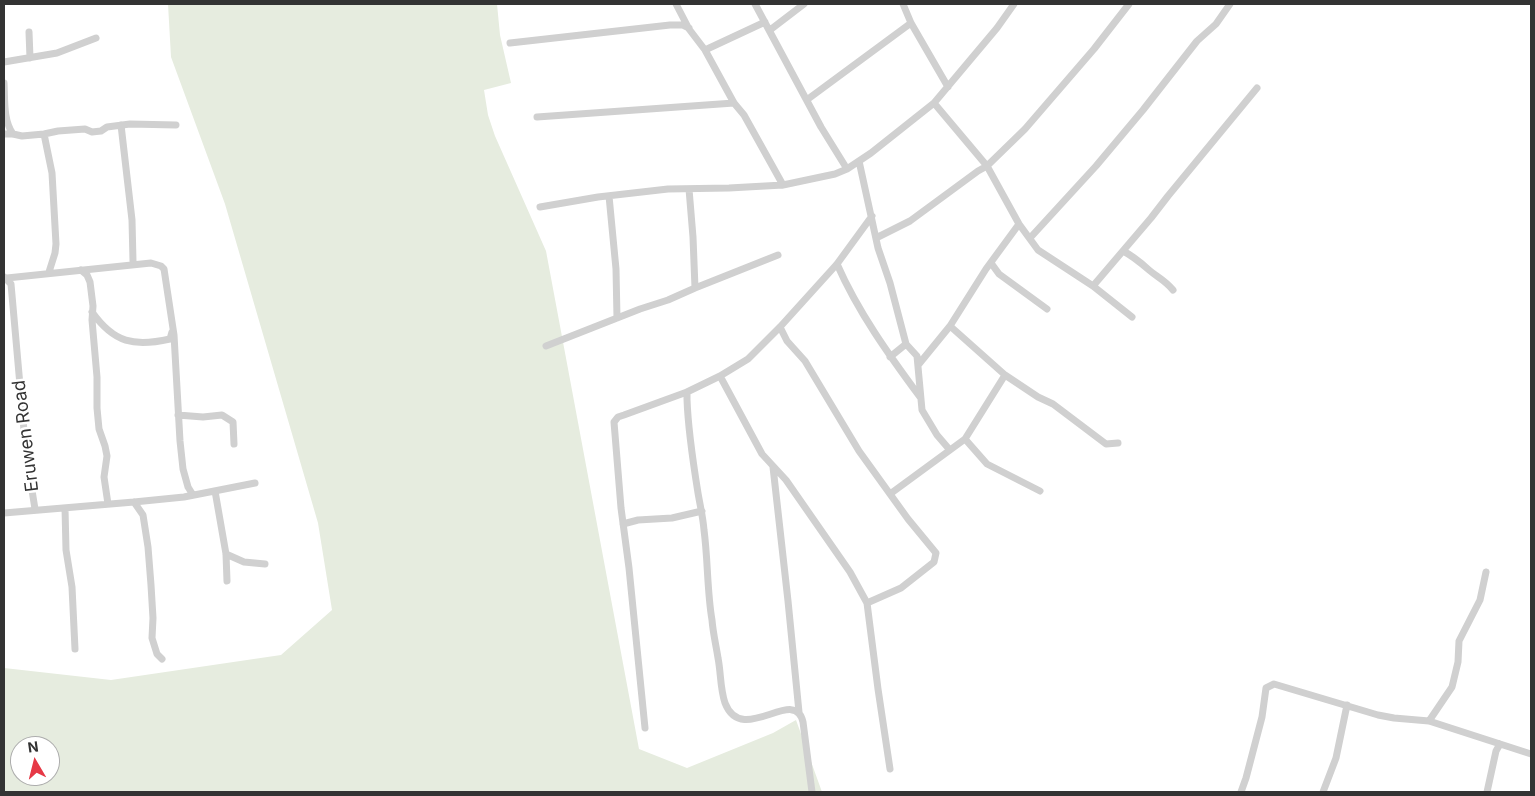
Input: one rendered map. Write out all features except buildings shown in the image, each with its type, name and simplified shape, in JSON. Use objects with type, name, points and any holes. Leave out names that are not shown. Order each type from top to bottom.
[{"type":"street","points":[[676,4],[689,29],[706,50],[734,103],[744,115],[783,184]]},
{"type":"street","points":[[755,4],[821,126],[847,169]]},
{"type":"street","points":[[770,30],[804,4]]},
{"type":"street","points":[[903,4],[911,23],[948,87]]},
{"type":"street","points":[[540,207],[668,189],[783,184],[835,174],[847,169],[934,103],[1014,4]]},
{"type":"street","points":[[876,238],[910,221],[987,166],[1025,130],[1129,4]]},
{"type":"street","points":[[1030,238],[1096,166],[1197,41],[1216,24],[1230,4]]},
{"type":"street","points":[[706,50],[765,22]]},
{"type":"street","points":[[808,99],[911,23]]},
{"type":"street","points":[[510,43],[670,25],[683,25],[689,29]]},
{"type":"street","points":[[29,32],[30,58]]},
{"type":"street","points":[[4,62],[57,53],[96,38]]},
{"type":"street","points":[[4,83],[8,123],[13,134]]},
{"type":"street","points":[[1093,286],[1257,88]]},
{"type":"street","points":[[537,117],[734,103]]},
{"type":"street","points":[[934,103],[987,166],[1019,224],[1041,252],[1093,286],[1132,317]]},
{"type":"street","points":[[4,134],[22,136],[85,129],[92,132],[130,124],[176,124]]},
{"type":"street","points":[[121,125],[132,220],[134,261]]},
{"type":"street","points":[[44,134],[52,173],[56,244],[49,272]]},
{"type":"street","points":[[859,161],[876,238],[906,344],[917,356],[922,410],[937,435],[949,449]]},
{"type":"street","points":[[689,188],[695,288]]},
{"type":"street","points":[[609,196],[614,235],[617,318]]},
{"type":"street","points":[[645,728],[614,422],[618,418],[687,392],[720,376],[748,359],[780,328],[837,264],[872,216]]},
{"type":"street","points":[[919,364],[950,326],[1019,224]]},
{"type":"street","points":[[1122,251],[1142,262],[1173,290]]},
{"type":"street","points":[[546,346],[668,300],[778,255]]},
{"type":"street","points":[[5,277],[151,263],[161,266],[166,274],[183,469],[188,487],[193,495]]},
{"type":"street","points":[[991,263],[1003,278],[1016,285],[1047,309]]},
{"type":"street","points":[[837,264],[847,289],[890,357],[920,398]]},
{"type":"street","points":[[81,270],[87,275],[90,282],[97,377],[97,408],[99,429],[107,456],[104,477],[108,504]]},
{"type":"street","name":"Eruwen Road","points":[[5,277],[11,284],[26,453],[35,509]]},
{"type":"street","points":[[92,312],[108,332],[116,338],[126,341],[148,342],[170,339],[172,330]]},
{"type":"street","points":[[950,326],[1005,375],[1038,398],[1053,404],[1106,444],[1118,443]]},
{"type":"street","points":[[780,328],[787,341],[805,361],[859,451],[908,520],[934,549],[936,557],[934,562],[901,588],[867,603]]},
{"type":"street","points":[[890,357],[906,344]]},
{"type":"street","points":[[890,494],[965,439],[1005,375]]},
{"type":"street","points":[[720,376],[760,450],[786,480],[850,572],[867,603],[890,769]]},
{"type":"street","points":[[687,392],[698,494],[702,511],[712,620],[721,685],[727,707],[734,717],[744,720],[788,710],[799,712]]},
{"type":"street","points":[[178,415],[224,416],[234,423],[234,444]]},
{"type":"street","points":[[965,439],[987,464],[1040,491]]},
{"type":"street","points":[[773,466],[799,712],[803,722],[812,792]]},
{"type":"street","points":[[4,513],[193,495],[255,483]]},
{"type":"street","points":[[214,491],[226,554],[227,581]]},
{"type":"street","points":[[134,502],[142,515],[148,547],[153,618],[152,638],[157,654],[162,660]]},
{"type":"street","points":[[65,508],[66,550],[72,587],[75,649]]},
{"type":"street","points":[[623,524],[638,520],[672,518],[702,511]]},
{"type":"street","points":[[226,554],[244,562],[265,564]]},
{"type":"street","points":[[1429,721],[1452,688],[1458,662],[1459,641],[1480,600],[1486,572]]},
{"type":"street","points":[[1241,792],[1262,717],[1266,688],[1274,684],[1394,718],[1429,721],[1496,746],[1513,747],[1531,754]]},
{"type":"street","points":[[1323,792],[1336,758],[1347,705]]},
{"type":"street","points":[[1487,792],[1496,746]]},
{"type":"shaded area","points":[[168,4],[497,4],[500,35],[511,83],[484,90],[488,115],[495,136],[546,251],[639,749],[687,768],[773,733],[796,720],[822,792],[4,792],[4,668],[111,680],[281,655],[332,610],[318,523],[225,204],[171,57]]}]
